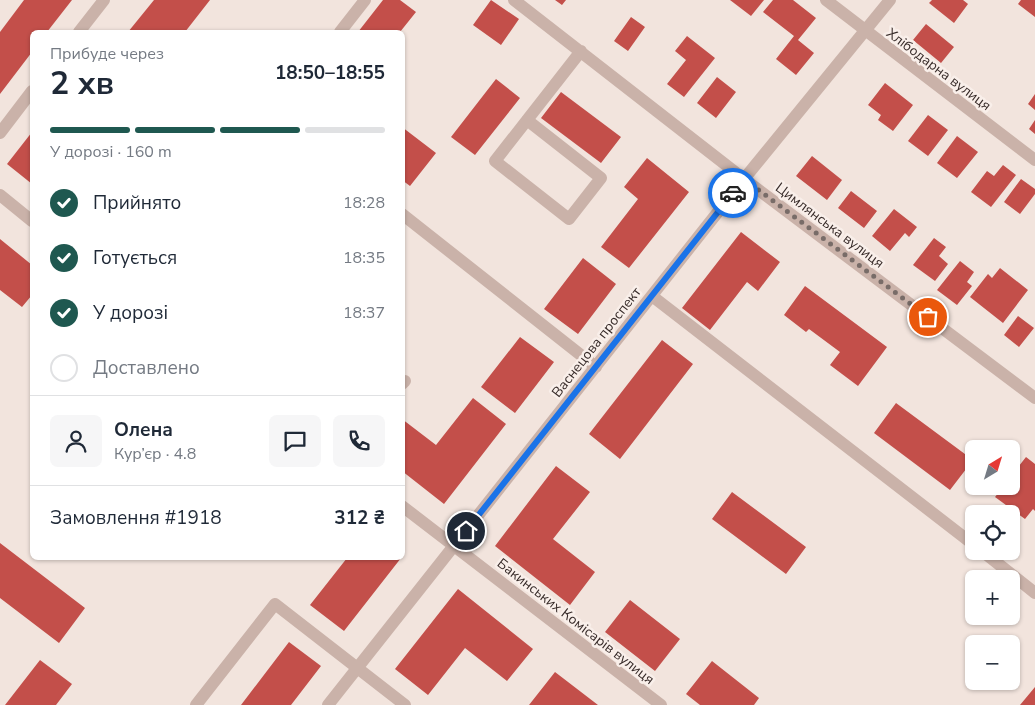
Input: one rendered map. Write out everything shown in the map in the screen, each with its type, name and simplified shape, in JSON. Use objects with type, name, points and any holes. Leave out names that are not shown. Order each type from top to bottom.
[{"type":"street","points":[[81,30],[104,0]]},
{"type":"street","points":[[342,30],[365,0]]},
{"type":"street","name":"Цимлянська вулиця","points":[[514,0],[744,179],[1035,398]]},
{"type":"street","name":"Хлібодарна вулиця","points":[[826,0],[1035,160]]},
{"type":"street","name":"Васнецова проспект","points":[[328,705],[744,179],[890,0]]},
{"type":"street","points":[[527,120],[601,178],[569,219],[495,161],[580,51]]},
{"type":"street","points":[[0,133],[30,94]]},
{"type":"street","points":[[0,196],[30,218]]},
{"type":"street","points":[[405,216],[596,367]]},
{"type":"street","points":[[652,296],[965,538]]},
{"type":"street","name":"Бакинських Комісарів вулиця","points":[[405,508],[661,705]]},
{"type":"street","points":[[994,560],[1035,592]]},
{"type":"street","points":[[196,705],[275,604],[406,705]]},
{"type":"building","points":[[24,0],[72,0],[49,30],[30,30],[30,55],[0,94],[0,32]]},
{"type":"building","points":[[154,0],[210,0],[187,30],[130,30]]},
{"type":"building","points":[[383,0],[400,0],[416,12],[402,30],[360,30]]},
{"type":"building","points":[[491,0],[519,19],[501,45],[473,25]]},
{"type":"building","points":[[555,0],[566,0],[562,5]]},
{"type":"building","points":[[730,0],[764,0],[751,16]]},
{"type":"building","points":[[773,0],[793,0],[816,18],[798,40],[814,53],[796,75],[776,59],[794,36],[763,12]]},
{"type":"building","points":[[932,0],[963,0],[968,4],[954,23],[929,3]]},
{"type":"building","points":[[1021,0],[1035,0],[1035,17],[1018,4]]},
{"type":"building","points":[[631,17],[645,27],[628,51],[614,41]]},
{"type":"building","points":[[926,24],[954,47],[941,63],[913,40]]},
{"type":"building","points":[[687,36],[715,58],[684,97],[667,84],[686,60],[675,51]]},
{"type":"building","points":[[717,77],[736,92],[716,118],[697,103]]},
{"type":"building","points":[[496,79],[520,98],[475,155],[451,137]]},
{"type":"building","points":[[885,83],[913,105],[893,131],[878,120],[881,115],[868,105]]},
{"type":"building","points":[[561,92],[621,137],[601,163],[541,118]]},
{"type":"building","points":[[1035,94],[1035,110],[1028,104]]},
{"type":"building","points":[[928,115],[948,130],[928,156],[908,141]]},
{"type":"building","points":[[1035,120],[1035,134],[1029,129]]},
{"type":"building","points":[[405,129],[436,153],[410,186],[405,182]]},
{"type":"building","points":[[30,135],[30,182],[7,164]]},
{"type":"building","points":[[957,136],[978,152],[957,178],[937,163]]},
{"type":"building","points":[[812,156],[842,180],[827,200],[796,176]]},
{"type":"building","points":[[647,158],[689,192],[629,268],[601,247],[638,199],[624,187]]},
{"type":"building","points":[[1003,165],[1016,175],[991,207],[971,192],[987,171],[994,176]]},
{"type":"building","points":[[1021,179],[1035,189],[1035,194],[1020,214],[1004,202]]},
{"type":"building","points":[[851,191],[877,211],[864,228],[838,208]]},
{"type":"building","points":[[894,209],[917,227],[909,237],[905,233],[890,251],[872,236]]},
{"type":"building","points":[[741,232],[780,262],[758,291],[747,282],[710,330],[682,308]]},
{"type":"building","points":[[934,238],[946,247],[939,256],[948,264],[935,281],[913,265]]},
{"type":"building","points":[[0,239],[30,263],[30,297],[22,307],[0,290]]},
{"type":"building","points":[[583,258],[616,284],[578,334],[544,309]]},
{"type":"building","points":[[960,261],[974,272],[967,282],[972,286],[957,305],[937,290]]},
{"type":"building","points":[[1000,268],[1028,290],[1003,323],[970,297],[988,274],[992,278]]},
{"type":"building","points":[[805,286],[887,347],[858,386],[830,365],[840,352],[809,329],[806,332],[784,315]]},
{"type":"building","points":[[1018,316],[1034,328],[1019,347],[1004,335]]},
{"type":"building","points":[[520,337],[554,362],[515,413],[481,387]]},
{"type":"building","points":[[662,340],[693,364],[620,459],[589,434]]},
{"type":"building","points":[[473,398],[506,424],[444,504],[405,473],[405,421],[436,445]]},
{"type":"building","points":[[896,403],[965,454],[965,470],[950,490],[874,433]]},
{"type":"building","points":[[1026,457],[1035,464],[1035,511],[1033,509],[1025,519],[1020,515],[1020,505],[1006,505],[995,497],[997,495],[1020,495],[1020,465]]},
{"type":"building","points":[[556,466],[590,492],[553,539],[595,572],[570,605],[495,546]]},
{"type":"building","points":[[732,492],[806,547],[786,574],[712,519]]},
{"type":"building","points":[[0,543],[85,608],[59,643],[0,598]]},
{"type":"building","points":[[345,560],[399,560],[344,631],[310,605]]},
{"type":"building","points":[[458,589],[533,649],[507,681],[465,648],[428,695],[395,669]]},
{"type":"building","points":[[630,600],[680,639],[655,671],[605,632]]},
{"type":"building","points":[[289,642],[321,666],[291,705],[241,705]]},
{"type":"building","points":[[40,660],[72,684],[56,705],[5,705]]},
{"type":"building","points":[[712,661],[759,698],[754,705],[700,705],[686,694]]},
{"type":"building","points":[[555,672],[598,705],[529,705]]},
{"type":"building","points":[[1035,687],[1035,705],[1020,705]]},
{"type":"way so far","points":[[733,193],[744,179],[928,317]]},
{"type":"route","points":[[466,531],[733,193]]}]
